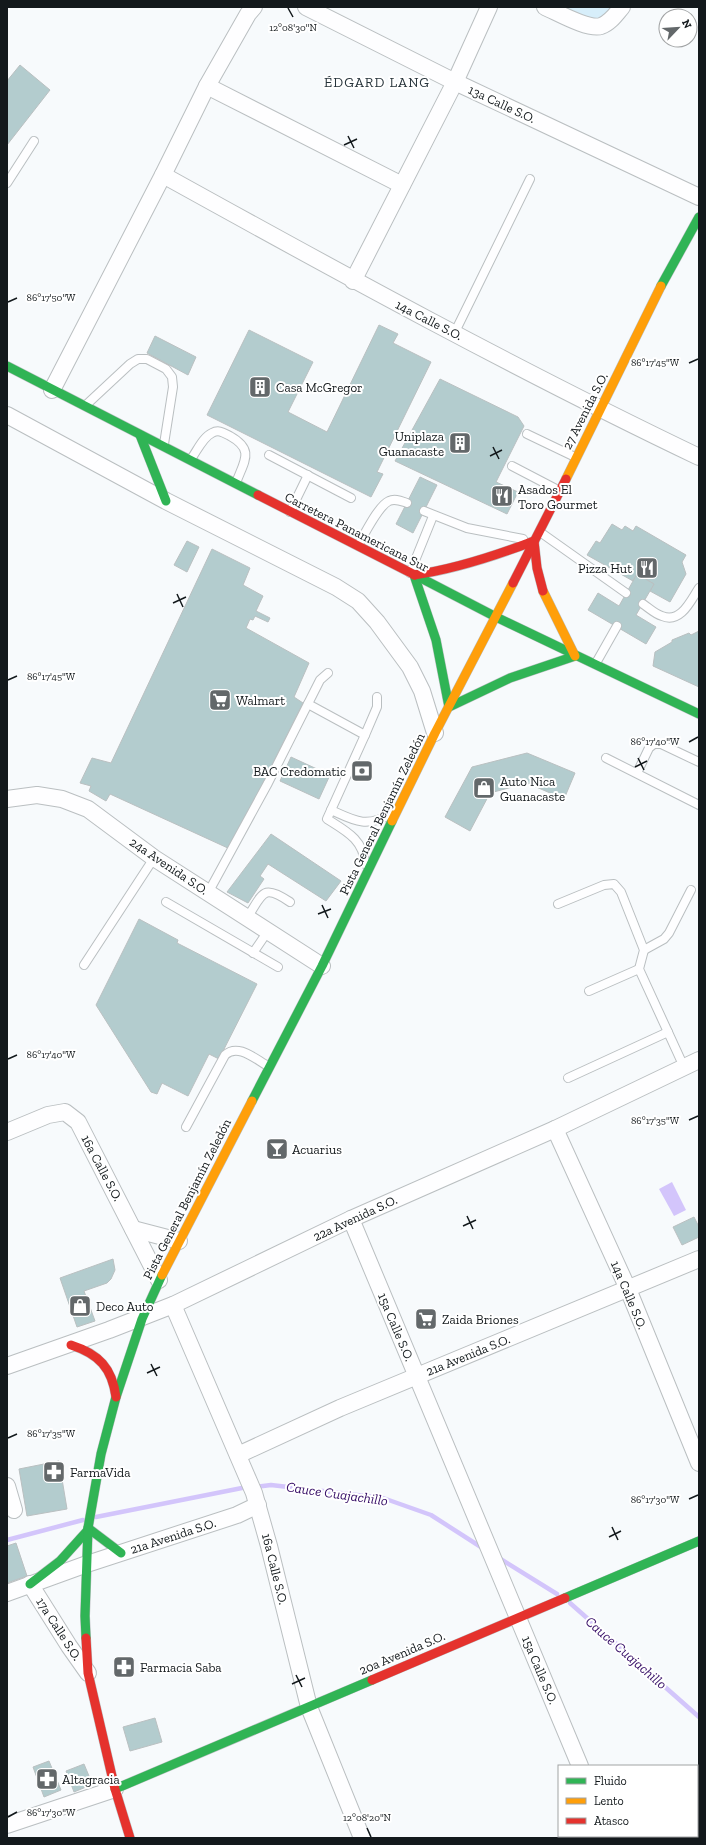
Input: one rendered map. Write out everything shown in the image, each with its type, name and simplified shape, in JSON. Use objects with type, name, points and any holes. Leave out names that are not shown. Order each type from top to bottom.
[{"type":"main road","name":"27 Avenida S.O.","points":[[496,618],[665,277],[699,217]]},
{"type":"main road","name":"Carretera Panamericana Sur","points":[[7,366],[496,618],[699,714]]},
{"type":"main road","points":[[140,435],[166,501]]},
{"type":"main road","points":[[534,541],[538,573],[544,595],[575,656],[540,666],[497,683],[449,707],[446,680],[438,641],[412,574],[455,569],[482,561],[534,541]]},
{"type":"main road","name":"Pista General Benjamín Zeledón","points":[[130,1838],[115,1789],[88,1673],[85,1616],[88,1528],[91,1506],[101,1454],[116,1397],[142,1318],[159,1280],[322,966],[399,810],[435,733],[496,618]]},
{"type":"main road","points":[[71,1344],[90,1351],[103,1362],[112,1377],[116,1397]]},
{"type":"main road","points":[[30,1584],[60,1561],[88,1528],[120,1553]]},
{"type":"main road","name":"20a Avenida S.O.","points":[[115,1789],[699,1541]]},
{"type":"street","points":[[52,390],[163,175],[207,86],[248,14],[254,7]]},
{"type":"street","name":"13a Calle S.O.","points":[[306,7],[455,82],[699,197]]},
{"type":"street","points":[[354,281],[455,82],[489,7]]},
{"type":"street","points":[[545,7],[588,26],[600,26],[612,18],[622,7]]},
{"type":"street","points":[[207,86],[402,185]]},
{"type":"street","name":"14a Calle S.O.","points":[[163,175],[354,281],[454,334],[600,410],[699,457]]},
{"type":"street","points":[[7,415],[166,501],[336,587],[358,601],[377,622],[410,667],[422,691],[435,733]]},
{"type":"street","name":"24a Avenida S.O.","points":[[7,799],[36,795],[62,799],[88,809],[154,858],[322,966]]},
{"type":"street","name":"22a Avenida S.O.","points":[[7,1366],[142,1318],[173,1305],[351,1219],[555,1129],[699,1060]]},
{"type":"street","name":"16a Calle S.O.","points":[[7,1132],[48,1115],[65,1112],[78,1122],[159,1280]]},
{"type":"street","name":"14a Calle S.O.","points":[[555,1129],[628,1289],[699,1463]]},
{"type":"street","name":"15a Calle S.O.","points":[[351,1219],[580,1765]]},
{"type":"street","points":[[133,1228],[179,1241]]},
{"type":"street","name":"21a Avenida S.O.","points":[[238,1455],[340,1408],[699,1259]]},
{"type":"street","name":"16a Calle S.O.","points":[[173,1305],[256,1499],[309,1707],[362,1838]]},
{"type":"street","points":[[7,1486],[14,1510]]},
{"type":"street","name":"21a Avenida S.O.","points":[[7,1593],[87,1564],[237,1515],[256,1499]]},
{"type":"street","name":"17a Calle S.O.","points":[[30,1584],[88,1673]]},
{"type":"street","points":[[7,1825],[115,1789]]},
{"type":"lane","points":[[7,183],[34,141]]},
{"type":"lane","points":[[454,334],[530,179]]},
{"type":"lane","points":[[84,406],[130,364],[138,359],[147,359],[166,369],[172,377],[173,387],[163,447]]},
{"type":"lane","points":[[190,461],[207,437],[213,432],[221,431],[241,442],[245,448],[246,456],[235,484]]},
{"type":"lane","points":[[527,434],[576,457]]},
{"type":"lane","points":[[269,455],[351,498]]},
{"type":"lane","points":[[512,466],[559,490]]},
{"type":"lane","points":[[290,512],[308,476]]},
{"type":"lane","points":[[357,547],[383,505],[390,500],[398,499],[407,503]]},
{"type":"lane","points":[[424,511],[433,516],[467,528],[534,541]]},
{"type":"lane","points":[[412,574],[433,516]]},
{"type":"lane","points":[[539,531],[626,593]]},
{"type":"lane","points":[[643,604],[663,617],[674,618],[684,612],[699,588]]},
{"type":"lane","points":[[595,666],[617,626]]},
{"type":"lane","points":[[208,893],[272,776],[320,680],[328,673]]},
{"type":"lane","points":[[365,879],[363,850],[357,840],[327,819],[377,707],[377,697]]},
{"type":"lane","points":[[308,704],[365,735]]},
{"type":"lane","points":[[637,774],[649,748],[654,744],[661,744],[699,762]]},
{"type":"lane","points":[[606,758],[699,804]]},
{"type":"lane","points":[[331,810],[352,820],[371,822],[399,810]]},
{"type":"lane","points":[[84,965],[154,858]]},
{"type":"lane","points":[[558,904],[604,885],[614,884],[621,892],[644,950],[639,969],[684,1067]]},
{"type":"lane","points":[[644,950],[664,939],[669,933],[691,890]]},
{"type":"lane","points":[[247,918],[262,896],[268,892],[275,892],[290,902]]},
{"type":"lane","points":[[166,902],[278,967]]},
{"type":"lane","points":[[253,953],[268,931]]},
{"type":"lane","points":[[589,991],[639,969]]},
{"type":"lane","points":[[568,1078],[668,1032]]},
{"type":"lane","points":[[186,1127],[225,1055],[231,1050],[238,1050],[269,1067]]},
{"type":"shaded area","points":[[569,7],[615,7],[602,22],[568,9]]},
{"type":"shaded area","points":[[672,1182],[686,1210],[674,1216],[659,1189]]},
{"type":"building","points":[[20,65],[50,90],[7,145],[7,81]]},
{"type":"building","name":"Casa McGregor","points":[[379,325],[398,334],[393,343],[431,362],[377,472],[383,474],[371,497],[207,415],[249,330],[313,362],[288,412],[327,432]]},
{"type":"building","points":[[155,336],[196,357],[188,375],[147,353]]},
{"type":"building","name":"Uniplaza Guanacaste","points":[[440,379],[518,417],[524,426],[496,482],[518,492],[507,514],[395,461]]},
{"type":"building","points":[[420,477],[437,485],[413,533],[396,524]]},
{"type":"building","name":"Pizza Hut","points":[[612,524],[622,530],[625,526],[633,531],[636,526],[686,555],[682,562],[686,574],[670,602],[650,591],[654,584],[637,574],[633,581],[587,555],[596,541],[600,543]]},
{"type":"building","points":[[187,541],[199,547],[187,572],[174,565]]},
{"type":"building","name":"Walmart","points":[[212,549],[250,568],[243,585],[263,596],[256,611],[270,618],[268,622],[255,616],[253,620],[250,619],[246,628],[309,663],[294,697],[303,703],[230,849],[110,794],[106,801],[89,791],[91,786],[80,783],[92,758],[111,763]]},
{"type":"building","points":[[637,574],[654,584],[636,615],[656,627],[646,644],[588,610],[598,593],[619,606]]},
{"type":"building","points":[[699,631],[699,687],[653,666],[655,652],[672,642],[672,640],[689,633],[691,635]]},
{"type":"building","name":"Auto Nica Guanacaste","points":[[527,753],[575,773],[564,799],[527,783],[490,793],[470,831],[445,817],[472,767]]},
{"type":"building","points":[[291,757],[330,775],[319,799],[280,781]]},
{"type":"building","points":[[271,834],[341,881],[326,901],[268,864],[260,876],[264,879],[248,903],[227,892]]},
{"type":"building","points":[[139,919],[178,940],[177,943],[257,984],[219,1059],[209,1054],[188,1096],[162,1083],[157,1094],[151,1092],[96,1005]]},
{"type":"building","points":[[694,1217],[699,1227],[699,1237],[682,1245],[673,1227]]},
{"type":"building","name":"Deco Auto","points":[[113,1259],[115,1270],[111,1279],[107,1283],[84,1291],[95,1321],[77,1327],[60,1278]]},
{"type":"building","points":[[59,1461],[67,1509],[27,1516],[19,1469]]},
{"type":"building","points":[[16,1543],[27,1576],[7,1583],[7,1546]]},
{"type":"building","points":[[155,1718],[162,1742],[130,1751],[123,1727]]},
{"type":"building","name":"Altagracia","points":[[49,1761],[61,1790],[44,1797],[33,1767]]},
{"type":"building","points":[[84,1764],[89,1776],[86,1787],[74,1792],[66,1771]]},
{"type":"waterway","name":"Cauce Cuajachillo","points":[[255,1487],[271,1485],[383,1498],[431,1515],[484,1549]]},
{"type":"waterway","name":"Cauce Cuajachillo","points":[[96,1517],[247,1487]]},
{"type":"waterway","name":"Cauce Cuajachillo","points":[[7,1540],[83,1520]]},
{"type":"waterway","name":"Cauce Cuajachillo","points":[[499,1558],[557,1594]]},
{"type":"waterway","name":"Cauce Cuajachillo","points":[[570,1603],[699,1717]]},
{"type":"traffic: fast","points":[[661,286],[699,217]]},
{"type":"traffic: fast","points":[[7,366],[258,495]]},
{"type":"traffic: fast","points":[[140,435],[166,501]]},
{"type":"traffic: fast","points":[[414,575],[436,640],[449,707],[510,678],[575,656]]},
{"type":"traffic: fast","points":[[415,575],[496,617],[699,714]]},
{"type":"traffic: fast","points":[[252,1101],[322,966],[392,821]]},
{"type":"traffic: fast","points":[[86,1638],[85,1616],[88,1528],[101,1454],[116,1397],[142,1319],[162,1275]]},
{"type":"traffic: fast","points":[[88,1528],[121,1553]]},
{"type":"traffic: fast","points":[[30,1584],[60,1561],[88,1530]]},
{"type":"traffic: fast","points":[[565,1598],[699,1541]]},
{"type":"traffic: fast","points":[[115,1789],[372,1680]]},
{"type":"traffic: slow","points":[[566,479],[661,286]]},
{"type":"traffic: slow","points":[[392,821],[435,733],[513,583]]},
{"type":"traffic: slow","points":[[543,591],[575,656]]},
{"type":"traffic: slow","points":[[162,1275],[252,1101]]},
{"type":"traffic: jam","points":[[513,583],[566,479]]},
{"type":"traffic: jam","points":[[258,495],[415,575]]},
{"type":"traffic: jam","points":[[414,575],[475,561],[534,541],[537,568],[543,591]]},
{"type":"traffic: jam","points":[[71,1345],[89,1353],[102,1364],[111,1378],[116,1397]]},
{"type":"traffic: jam","points":[[372,1680],[565,1598]]},
{"type":"traffic: jam","points":[[86,1638],[88,1673],[115,1789],[130,1838]]},
{"type":"place","name":"Casa McGregor","points":[[260,387]]},
{"type":"place","name":"Uniplaza Guanacaste","points":[[460,443]]},
{"type":"place","name":"Asados El Toro Gourmet","points":[[502,496]]},
{"type":"place","name":"Pizza Hut","points":[[647,568]]},
{"type":"place","name":"Walmart","points":[[220,700]]},
{"type":"place","name":"BAC Credomatic","points":[[362,771]]},
{"type":"place","name":"Auto Nica Guanacaste","points":[[484,788]]},
{"type":"place","name":"Acuarius","points":[[277,1149]]},
{"type":"place","name":"Deco Auto","points":[[80,1306]]},
{"type":"place","name":"Zaida Briones","points":[[426,1319]]},
{"type":"place","name":"FarmaVida","points":[[54,1472]]},
{"type":"place","name":"Farmacia Saba","points":[[124,1667]]},
{"type":"place","name":"Altagracia","points":[[47,1779]]},
{"type":"district","name":"ÉDGARD LANG","points":[[377,82]]}]
